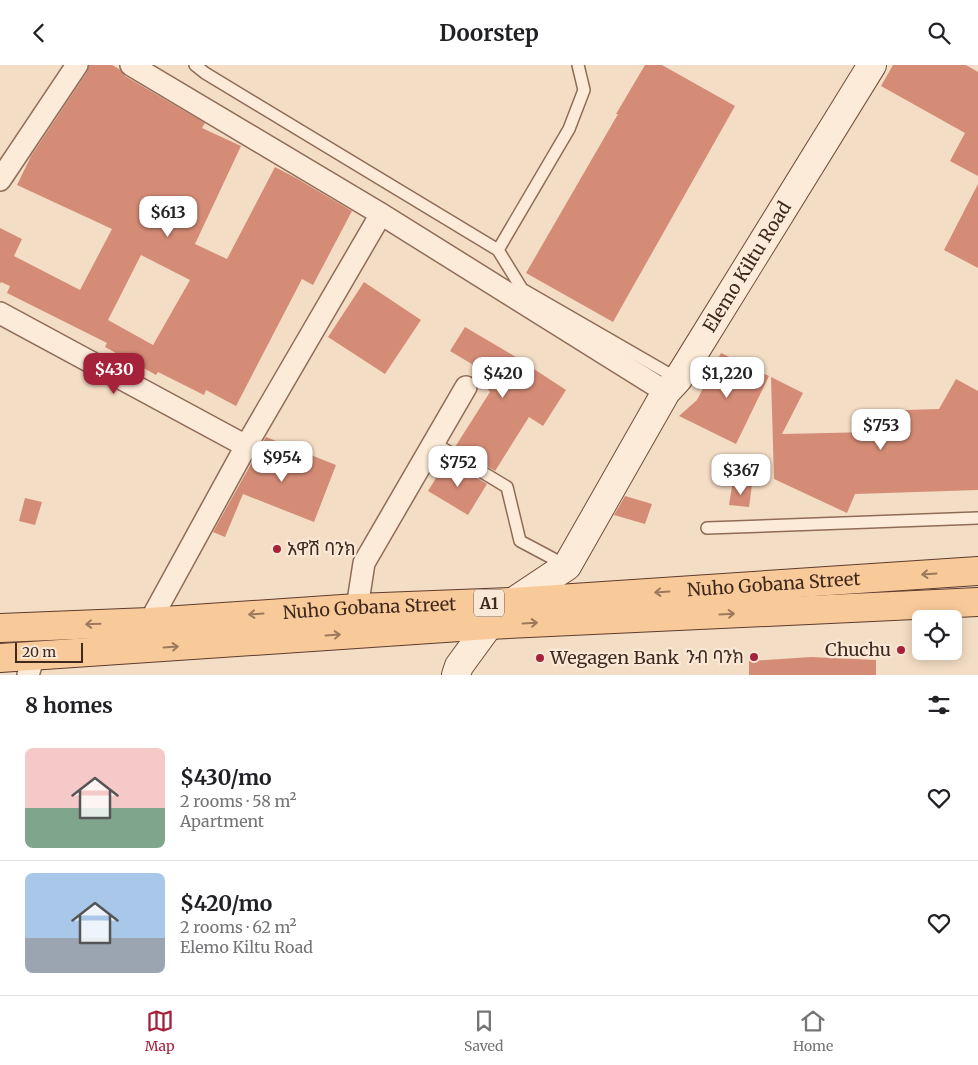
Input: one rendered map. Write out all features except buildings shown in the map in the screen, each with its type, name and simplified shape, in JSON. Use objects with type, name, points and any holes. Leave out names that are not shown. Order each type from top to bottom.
[{"type":"main road","name":"Nuho Gobana Street","points":[[0,628],[149,622],[356,607],[512,602],[978,571]]},
{"type":"main road","name":"Nuho Gobana Street","points":[[0,658],[31,666],[134,649],[489,625],[978,602]]},
{"type":"street","points":[[0,181],[76,65]]},
{"type":"street","points":[[131,65],[672,385]]},
{"type":"street","name":"Elemo Kiltu Road","points":[[456,675],[459,666],[489,625],[512,602],[567,566],[672,385],[865,67]]},
{"type":"street","points":[[134,649],[246,446],[381,214]]},
{"type":"street","points":[[0,313],[246,446]]},
{"type":"street","points":[[356,607],[364,563],[466,387]]},
{"type":"lane","points":[[195,65],[207,69],[498,249],[522,289],[672,385]]},
{"type":"lane","points":[[498,249],[569,129],[584,90],[578,65]]},
{"type":"lane","points":[[434,443],[507,487],[520,541],[567,566]]},
{"type":"lane","points":[[707,528],[978,518]]},
{"type":"place","name":"አዋሽ ባንክ","points":[[277,549]]},
{"type":"place","name":"Chuchu","points":[[901,650]]},
{"type":"place","name":"ንብ ባንክ","points":[[754,657]]},
{"type":"place","name":"Wegagen Bank","points":[[540,658]]}]
